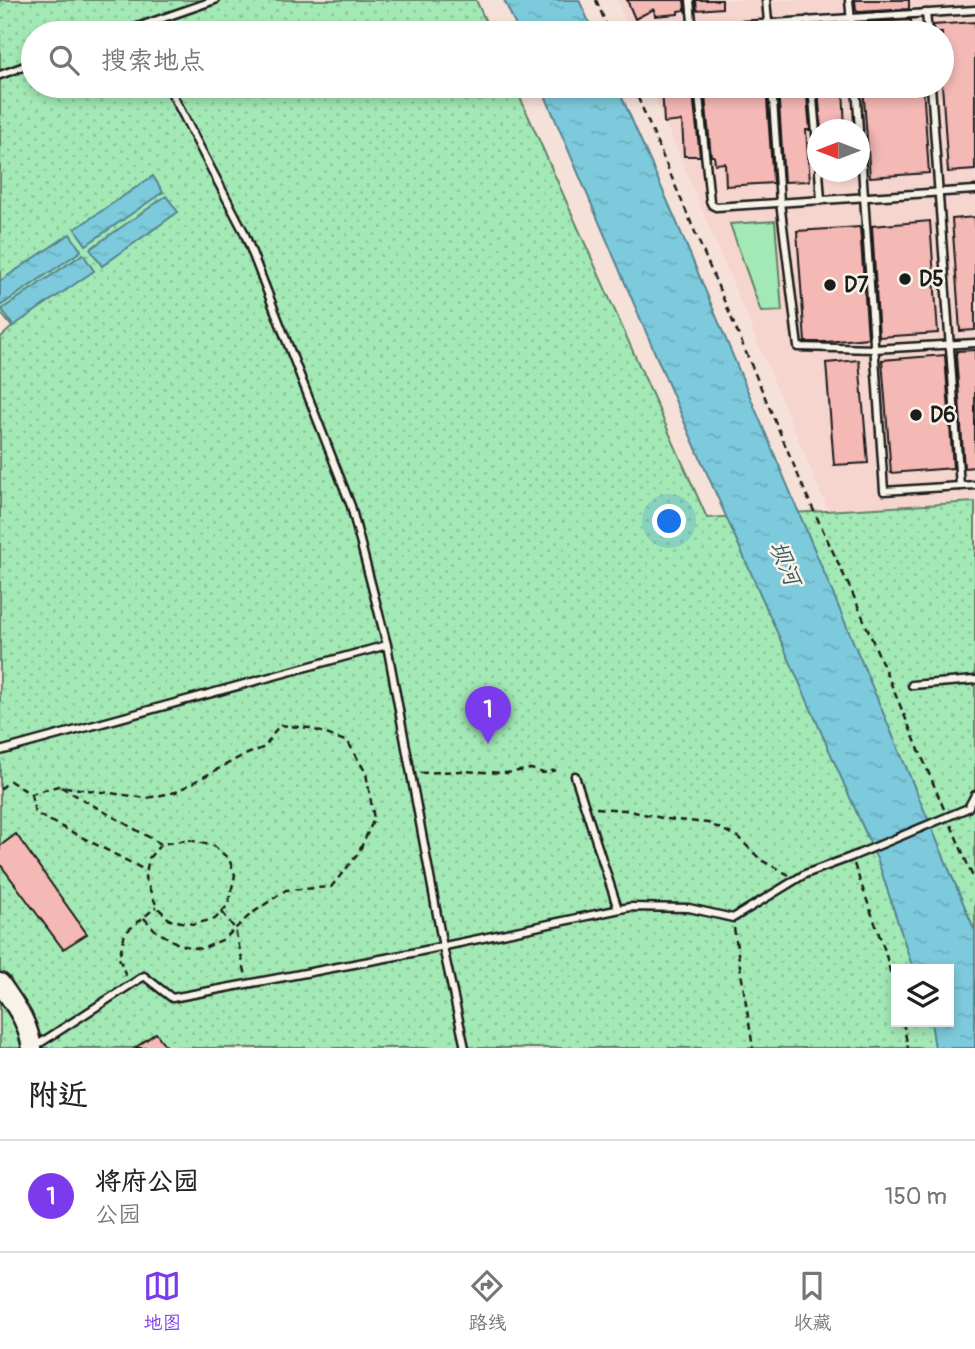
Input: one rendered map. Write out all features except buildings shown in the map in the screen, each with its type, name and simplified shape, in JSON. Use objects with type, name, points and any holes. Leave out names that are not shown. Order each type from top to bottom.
[{"type":"main road","points":[[0,983],[23,1016],[32,1048]]},
{"type":"lane","points":[[162,21],[215,0]]},
{"type":"lane","points":[[690,0],[691,21]]},
{"type":"lane","points":[[766,0],[768,21]]},
{"type":"lane","points":[[849,0],[850,21]]},
{"type":"lane","points":[[795,21],[975,10]]},
{"type":"lane","points":[[926,13],[927,21]]},
{"type":"lane","points":[[0,75],[21,67]]},
{"type":"lane","points":[[174,98],[244,232],[351,506],[387,645],[443,947],[465,1048]]},
{"type":"lane","points":[[699,98],[712,205],[975,190]]},
{"type":"lane","points":[[773,98],[780,202],[798,347],[874,349],[975,343]]},
{"type":"lane","points":[[813,98],[814,119]]},
{"type":"lane","points":[[857,98],[858,119]]},
{"type":"lane","points":[[932,98],[960,486]]},
{"type":"lane","points":[[819,182],[821,200]]},
{"type":"lane","points":[[863,182],[884,491],[975,485]]},
{"type":"lane","points":[[0,751],[387,645]]},
{"type":"lane","points":[[912,685],[975,680]]},
{"type":"lane","points":[[575,776],[618,909]]},
{"type":"lane","points":[[32,1048],[144,976],[172,998],[443,947],[630,907],[689,908],[733,918],[805,874],[968,808],[975,794]]},
{"type":"path","points":[[596,0],[605,21]]},
{"type":"path","points":[[638,98],[975,882]]},
{"type":"path","points":[[31,794],[58,786],[147,798],[176,792],[265,747],[279,725],[310,728],[348,742],[366,773],[374,819],[358,853],[331,887],[286,890],[251,914],[224,939],[202,949],[180,945],[156,932],[143,917]]},
{"type":"path","points":[[410,773],[507,773],[531,769],[543,773],[556,769]]},
{"type":"path","points":[[0,789],[10,781],[31,794],[35,813],[146,870]]},
{"type":"path","points":[[58,786],[161,844],[190,840],[214,846],[229,859],[235,875],[228,905],[215,919],[193,924],[170,920],[156,906],[145,878],[149,858],[161,844]]},
{"type":"path","points":[[586,808],[625,810],[667,819],[708,823],[738,836],[761,860],[798,878]]},
{"type":"path","points":[[851,857],[885,951],[891,976]]},
{"type":"path","points":[[129,986],[119,958],[125,933],[156,906]]},
{"type":"path","points":[[222,912],[235,929],[248,983]]},
{"type":"path","points":[[733,918],[753,1048]]},
{"type":"path","points":[[904,1027],[908,1048]]},
{"type":"shaded area","points":[[617,0],[975,0],[975,502],[828,510],[655,98],[954,98],[954,21],[625,21]]},
{"type":"green space","points":[[0,0],[476,0],[486,21],[21,21],[21,98],[520,98],[707,518],[975,502],[975,1048],[0,1048],[0,338],[12,327],[0,312]]},
{"type":"green space","points":[[775,221],[782,311],[761,312],[730,224]]},
{"type":"water","points":[[504,0],[579,0],[589,21],[514,21]]},
{"type":"water","name":"坝河","points":[[546,98],[622,98],[975,931],[975,1048],[935,1048],[932,1027],[954,1027],[954,964],[911,964],[878,861],[687,428]]},
{"type":"water","points":[[153,176],[163,192],[86,245],[75,229]]},
{"type":"water","points":[[166,196],[178,212],[102,266],[90,249]]},
{"type":"water","points":[[70,234],[81,251],[0,306],[0,281]]},
{"type":"water","points":[[83,254],[94,271],[13,326],[2,309]]},
{"type":"place","name":"D5","points":[[905,279]]},
{"type":"place","name":"D7","points":[[830,285]]},
{"type":"place","name":"D6","points":[[916,415]]},
{"type":"place","name":"将府公园","points":[[488,744]]}]
